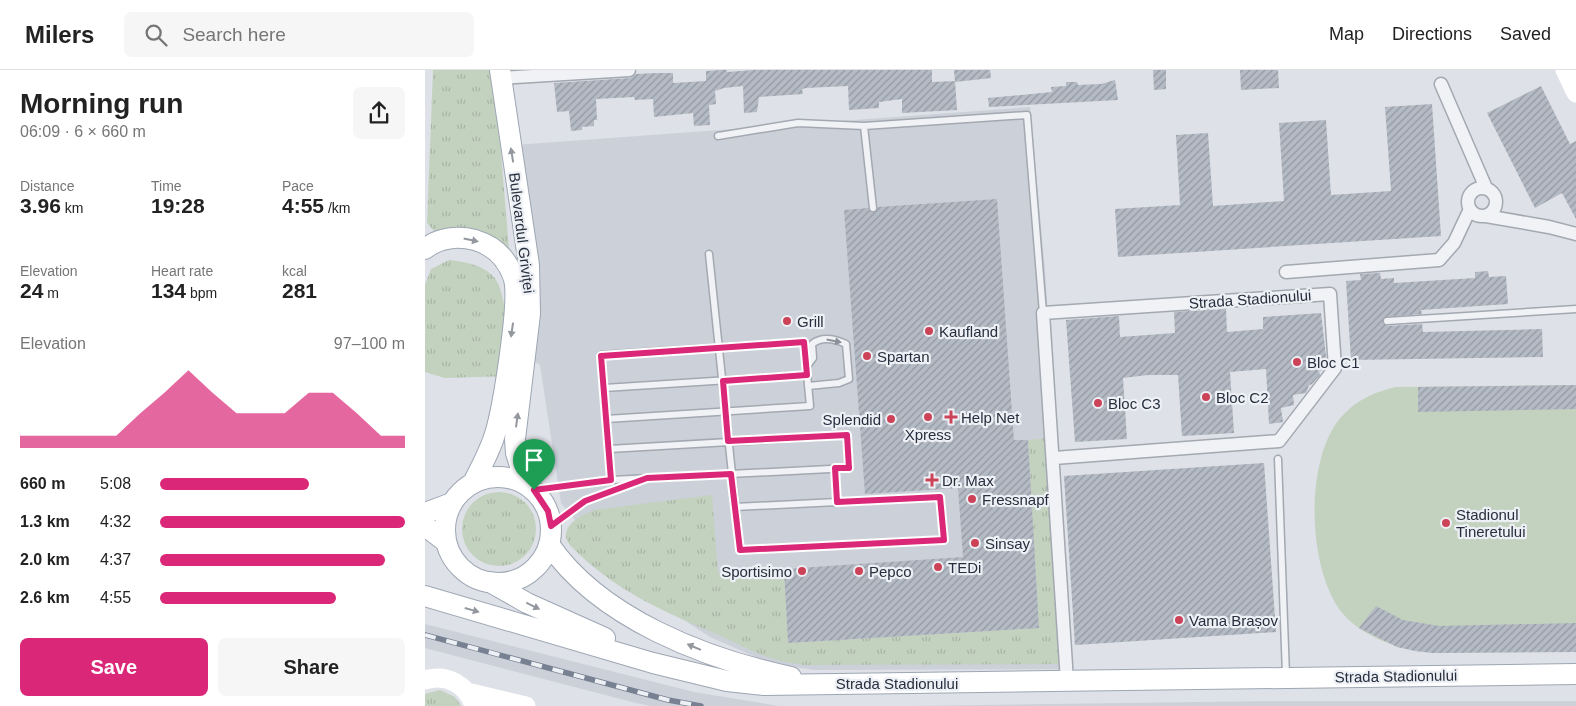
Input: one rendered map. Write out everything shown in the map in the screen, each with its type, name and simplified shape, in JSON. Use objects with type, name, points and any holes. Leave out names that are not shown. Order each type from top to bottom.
[{"type":"main road","points":[[1565,70],[1576,93]]},
{"type":"main road","name":"Bulevardul Griviței","points":[[500,74],[529,266],[531,294],[526,357],[515,439],[516,452],[530,487]]},
{"type":"main road","points":[[425,249],[435,242],[455,238],[483,242],[502,256],[509,267],[514,281],[513,322],[499,419],[488,454],[473,483]]},
{"type":"main road","points":[[727,681],[636,651],[527,603],[490,582],[475,578],[462,569],[452,557],[447,542],[445,531],[452,504],[461,492],[473,483],[486,478],[500,477],[530,487],[548,511],[550,535],[569,571],[624,612],[655,630],[699,650],[739,664],[818,683]]},
{"type":"main road","points":[[425,513],[452,504]]},
{"type":"main road","points":[[425,526],[447,542]]},
{"type":"main road","points":[[490,582],[509,582],[527,574],[540,561],[550,535]]},
{"type":"main road","points":[[425,596],[653,664],[727,681]]},
{"type":"main road","name":"Strada Stadionului","points":[[727,681],[764,685],[1576,674]]},
{"type":"main road","points":[[425,680],[435,678],[449,680],[471,699],[526,706]]},
{"type":"street","points":[[500,74],[629,70]]},
{"type":"street","points":[[1441,84],[1486,188],[1494,193],[1497,202],[1494,210],[1486,216]]},
{"type":"street","points":[[1486,188],[1473,191],[1468,199],[1470,208],[1477,215],[1549,226],[1576,234]]},
{"type":"street","points":[[1286,272],[1439,260],[1454,243],[1470,208]]},
{"type":"street","name":"Strada Stadionului","points":[[1043,313],[1330,294],[1335,368],[1279,440],[1054,458]]},
{"type":"street","points":[[1043,313],[1054,458],[1067,681]]},
{"type":"lane","points":[[718,136],[798,123],[864,126],[1027,115],[1043,313]]},
{"type":"lane","points":[[864,126],[873,208]]},
{"type":"lane","points":[[709,254],[731,474],[740,550],[944,540],[940,497],[735,507]]},
{"type":"lane","points":[[1387,321],[1576,309]]},
{"type":"lane","points":[[807,366],[813,358],[812,344],[818,339],[836,340],[846,344],[849,379],[839,383],[808,386]]},
{"type":"lane","points":[[607,419],[810,406],[804,342],[601,356],[611,480]]},
{"type":"lane","points":[[604,388],[807,375]]},
{"type":"lane","points":[[530,487],[611,480],[849,468],[847,435],[609,449]]},
{"type":"lane","points":[[1279,459],[1287,677]]},
{"type":"lane","points":[[835,468],[837,502]]},
{"type":"lane","points":[[550,535],[585,501],[647,478]]},
{"type":"shaded area","points":[[1030,107],[1045,270],[1072,669],[815,670],[772,664],[710,637],[649,597],[589,537],[561,503],[540,365],[532,360],[515,145]]},
{"type":"shaded area","points":[[425,624],[694,692],[779,706],[651,706],[636,703],[425,648]]},
{"type":"shaded area","points":[[1275,701],[1576,701],[1576,706],[914,706]]},
{"type":"green space","points":[[433,70],[494,70],[510,261],[436,233],[427,223]]},
{"type":"green space","points":[[449,260],[482,268],[492,275],[497,282],[505,307],[511,376],[445,378],[425,372],[425,285],[431,269]]},
{"type":"green space","name":"Stadionul Tineretului","points":[[1576,385],[1576,652],[1433,653],[1385,642],[1363,631],[1344,615],[1332,596],[1323,572],[1317,544],[1315,515],[1316,486],[1321,458],[1330,434],[1343,415],[1367,397],[1396,387]]},
{"type":"green space","points":[[1048,438],[1060,664],[804,665],[777,660],[754,652],[683,620],[629,592],[595,569],[568,543],[566,537],[567,529],[573,522],[594,510],[712,495],[718,573],[784,569],[788,643],[1039,628],[1028,440]]},
{"type":"green space","points":[[492,492],[506,492],[520,498],[530,508],[536,522],[536,536],[530,550],[520,560],[506,566],[492,566],[478,560],[468,550],[462,536],[462,522],[468,508],[478,498]]},
{"type":"green space","points":[[440,690],[455,697],[461,706],[425,706],[425,694]]},
{"type":"building","points":[[727,70],[727,72],[754,70],[932,70],[932,82],[955,81],[957,110],[902,113],[902,99],[879,102],[879,108],[849,110],[848,86],[806,88],[802,89],[803,94],[759,97],[757,112],[744,113],[743,86],[715,91],[716,104],[709,105],[710,125],[694,126],[693,113],[654,117],[653,99],[635,100],[634,97],[596,99],[597,120],[594,120],[594,126],[582,127],[582,130],[571,131],[569,111],[557,112],[554,83],[630,78],[636,74],[657,73],[673,73],[673,83],[706,81],[706,71]]},
{"type":"building","points":[[954,70],[990,70],[991,78],[955,82]]},
{"type":"building","points":[[1153,70],[1166,70],[1166,89],[1154,90]]},
{"type":"building","points":[[1240,70],[1278,70],[1279,88],[1241,90]]},
{"type":"building","points":[[1115,80],[1118,100],[989,107],[988,98],[1052,92],[1051,87],[1066,86],[1066,82],[1077,82],[1078,85],[1101,84]]},
{"type":"building","points":[[1541,86],[1570,144],[1576,141],[1576,219],[1562,193],[1535,208],[1487,113]]},
{"type":"building","points":[[1432,104],[1441,236],[1118,257],[1115,209],[1180,205],[1176,135],[1208,133],[1213,206],[1284,201],[1279,123],[1326,120],[1331,195],[1391,191],[1385,107]]},
{"type":"building","points":[[997,199],[1014,440],[1028,440],[1039,628],[788,643],[784,569],[963,557],[958,488],[865,494],[844,210],[868,208],[873,213],[878,207]]},
{"type":"building","points":[[1488,271],[1489,277],[1506,276],[1508,304],[1421,310],[1422,314],[1385,317],[1383,323],[1387,326],[1422,324],[1423,332],[1542,329],[1543,357],[1351,360],[1346,281],[1361,280],[1360,274],[1380,273],[1381,279],[1394,278],[1394,283],[1475,278],[1475,272]]},
{"type":"building","points":[[1226,309],[1227,332],[1263,329],[1263,317],[1321,313],[1327,365],[1323,370],[1319,371],[1320,375],[1309,385],[1306,393],[1293,395],[1294,405],[1281,408],[1283,422],[1269,424],[1266,369],[1230,372],[1234,433],[1182,436],[1178,375],[1148,375],[1123,378],[1127,439],[1075,442],[1066,320],[1119,316],[1120,337],[1175,333],[1174,312]]},
{"type":"building","points":[[1576,385],[1576,409],[1418,412],[1418,387]]},
{"type":"building","points":[[1264,463],[1276,632],[1075,645],[1064,476]]},
{"type":"building","points":[[1376,606],[1403,620],[1439,626],[1576,623],[1576,652],[1433,653],[1397,647],[1359,628]]},
{"type":"railway","points":[[425,635],[668,700],[701,706]]},
{"type":"place","name":"Grill","points":[[787,321]]},
{"type":"place","name":"Kaufland","points":[[929,331]]},
{"type":"place","name":"Spartan","points":[[867,356]]},
{"type":"place","name":"Bloc C1","points":[[1297,362]]},
{"type":"place","name":"Bloc C2","points":[[1206,397]]},
{"type":"place","name":"Bloc C3","points":[[1098,403]]},
{"type":"place","name":"Xpress","points":[[928,417]]},
{"type":"place","name":"Help Net","points":[[951,417]]},
{"type":"place","name":"Splendid","points":[[891,419]]},
{"type":"place","name":"Dr. Max","points":[[932,480]]},
{"type":"place","name":"Fressnapf","points":[[972,499]]},
{"type":"place","name":"Stadionul Tineretului","points":[[1446,523]]},
{"type":"place","name":"Sinsay","points":[[975,543]]},
{"type":"place","name":"TEDi","points":[[938,567]]},
{"type":"place","name":"Sportisimo","points":[[802,571]]},
{"type":"place","name":"Pepco","points":[[859,571]]},
{"type":"place","name":"Vama Brașov","points":[[1179,620]]},
{"type":"route","points":[[804,342],[807,375],[723,381],[728,441],[847,435],[849,468],[835,468],[837,502],[940,497],[944,540],[740,550],[731,474],[647,478],[585,501],[551,526],[548,511],[534,490],[611,480],[601,356],[804,342]]}]
